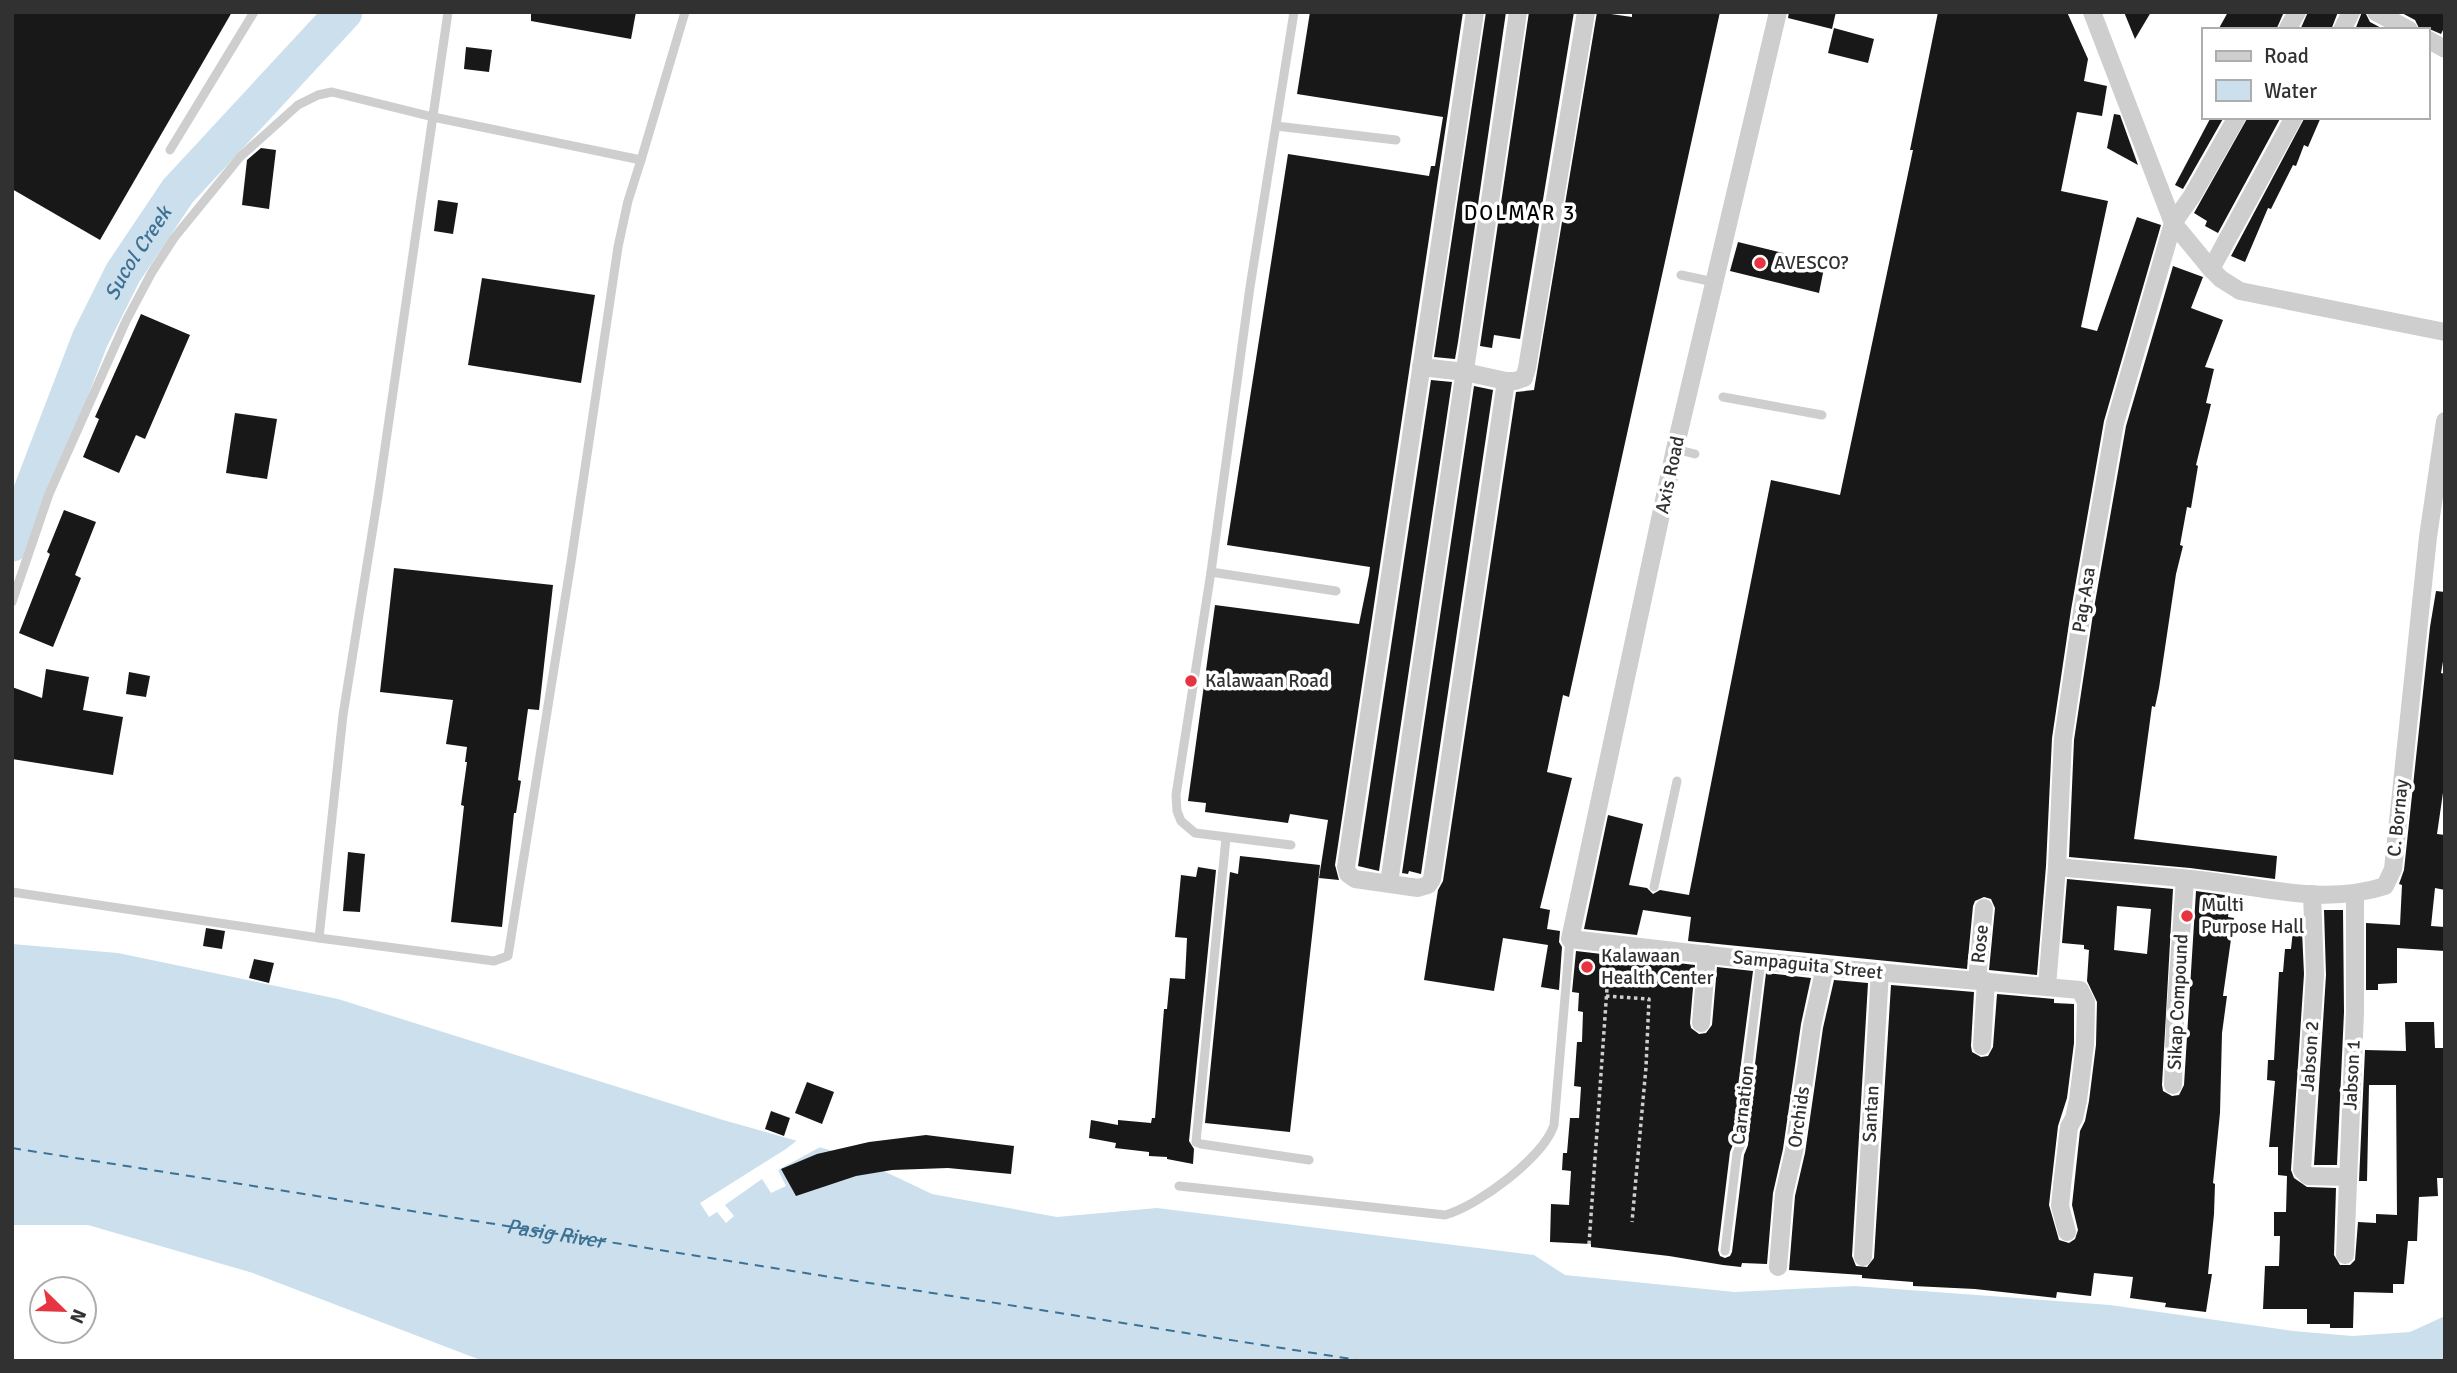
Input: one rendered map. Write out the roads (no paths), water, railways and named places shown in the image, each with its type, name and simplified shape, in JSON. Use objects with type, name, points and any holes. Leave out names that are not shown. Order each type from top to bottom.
[{"type":"street","points":[[1475,12],[1346,867],[1348,874],[1355,879],[1418,888],[1427,885],[1432,879],[1506,381]]},
{"type":"street","points":[[1389,883],[1518,12]]},
{"type":"street","points":[[1422,367],[1465,372],[1506,381],[1524,378],[1586,12]]},
{"type":"street","name":"Axis Road","points":[[1570,939],[1675,449],[1778,12]]},
{"type":"street","points":[[2092,12],[2174,223],[2221,279],[2240,291],[2444,332]]},
{"type":"street","points":[[2288,28],[2297,12]]},
{"type":"street","points":[[2343,28],[2351,12]]},
{"type":"street","points":[[2376,12],[2405,28]]},
{"type":"street","points":[[2429,40],[2445,48]]},
{"type":"street","name":"Pag-Asa","points":[[2047,986],[2057,867],[2063,739],[2115,423],[2174,223],[2236,119]]},
{"type":"street","points":[[2211,269],[2293,119]]},
{"type":"street","name":"C. Bornay","points":[[2057,867],[2185,878],[2291,894],[2356,894],[2385,886],[2393,869],[2428,537],[2445,421]]},
{"type":"street","name":"Sikap Compound","points":[[2173,1084],[2185,878]]},
{"type":"street","name":"Jabson 2","points":[[2312,894],[2315,974],[2302,1170],[2308,1176],[2347,1177]]},
{"type":"street","name":"Jabson 1","points":[[2345,1255],[2355,1012],[2356,894]]},
{"type":"street","name":"Rose","points":[[1982,1046],[1984,908]]},
{"type":"street","name":"Sampaguita Street","points":[[1570,939],[1825,967],[2080,990],[2086,1002],[2085,1044],[2078,1100],[2074,1118],[2068,1127],[2060,1206],[2067,1232]]},
{"type":"street","points":[[1701,1023],[1707,954]]},
{"type":"street","name":"Orchids","points":[[1777,1267],[1784,1194],[1794,1150],[1811,1026],[1825,967]]},
{"type":"street","name":"Santan","points":[[1863,1257],[1880,972]]},
{"type":"lane","points":[[170,150],[254,12]]},
{"type":"lane","points":[[318,938],[343,715],[378,496],[448,12]]},
{"type":"lane","points":[[12,892],[318,938],[494,961],[508,956],[618,247],[628,201],[685,12]]},
{"type":"lane","points":[[1291,845],[1195,833],[1181,821],[1176,803],[1250,287],[1294,12]]},
{"type":"lane","points":[[12,601],[49,494],[126,321],[152,272],[174,238],[240,158],[298,105],[318,95],[332,92],[433,117],[641,160]]},
{"type":"lane","points":[[1276,126],[1396,140]]},
{"type":"lane","points":[[1681,275],[1714,282]]},
{"type":"lane","points":[[1723,397],[1822,415]]},
{"type":"lane","points":[[1675,449],[1695,454]]},
{"type":"lane","points":[[1211,572],[1336,591]]},
{"type":"lane","points":[[1654,887],[1677,781]]},
{"type":"lane","points":[[1226,838],[1196,1142],[1310,1160]]},
{"type":"lane","points":[[1179,1186],[1445,1215],[1475,1203],[1523,1164],[1551,1134],[1554,1125],[1570,939]]},
{"type":"lane","name":"Carnation","points":[[1725,1251],[1737,1153],[1741,1144],[1761,960]]},
{"type":"water","name":"Pasig River","points":[[12,944],[118,953],[338,999],[723,1120],[854,1157],[932,1194],[1057,1217],[1157,1208],[1534,1255],[1565,1275],[1735,1292],[1855,1286],[2110,1305],[2293,1331],[2353,1336],[2410,1332],[2445,1316],[2445,1361],[483,1361],[253,1273],[88,1225],[12,1225]]},
{"type":"waterway","name":"Sucol Creek","points":[[12,543],[90,339],[123,273],[178,191],[344,12]]},
{"type":"place","name":"AVESCO?","points":[[1760,263]]},
{"type":"place","name":"Kalawaan Road","points":[[1191,681]]},
{"type":"place","name":"Multi Purpose Hall","points":[[2187,916]]},
{"type":"place","name":"Kalawaan Health Center","points":[[1587,967]]},
{"type":"district","name":"DOLMAR 3","points":[[1520,213]]}]
